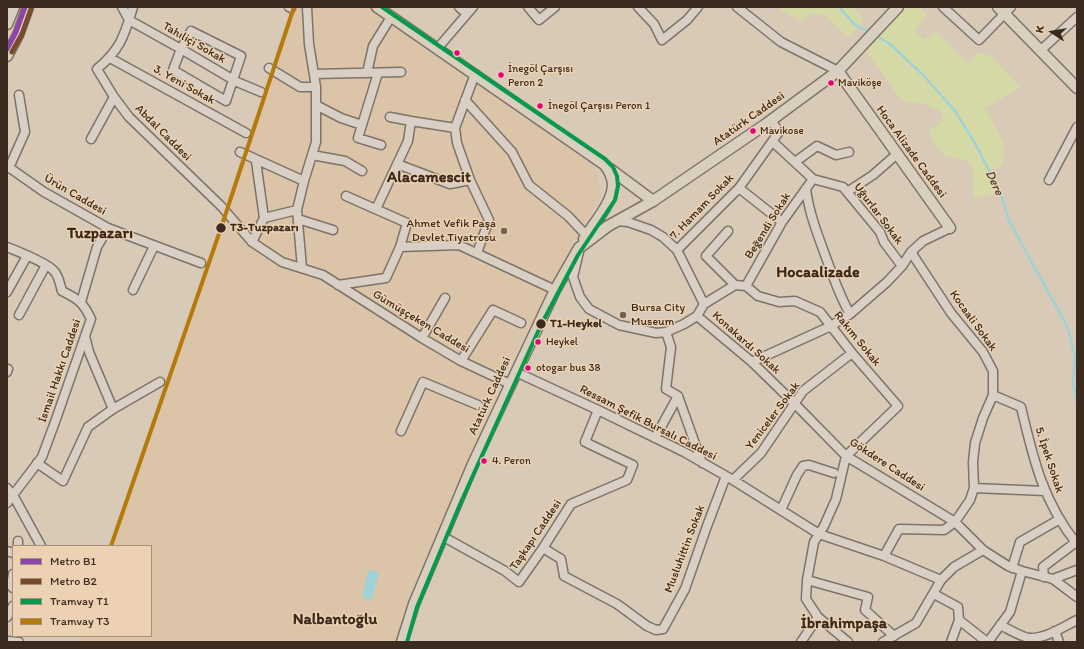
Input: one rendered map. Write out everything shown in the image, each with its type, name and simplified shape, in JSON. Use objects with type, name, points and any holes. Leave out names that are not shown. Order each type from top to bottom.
[{"type":"main road","points":[[7,24],[14,7]]},
{"type":"main road","points":[[7,56],[18,35],[28,7]]},
{"type":"main road","points":[[377,7],[390,13],[437,49],[605,165],[653,201]]},
{"type":"main road","name":"Atatürk Caddesi","points":[[402,642],[414,604],[473,464],[556,290],[580,248],[602,229],[653,201],[771,120],[838,71],[898,7]]},
{"type":"main road","points":[[1004,9],[1077,88]]},
{"type":"main road","name":"Hoca Alizade Caddesi","points":[[838,71],[950,228]]},
{"type":"main road","points":[[580,248],[612,193],[613,179],[605,165]]},
{"type":"street","points":[[122,7],[129,20]]},
{"type":"street","points":[[110,58],[119,46],[126,32],[133,7]]},
{"type":"street","points":[[302,268],[297,210],[316,142],[316,87],[308,44],[307,7]]},
{"type":"street","points":[[459,7],[468,14]]},
{"type":"street","points":[[437,49],[473,7]]},
{"type":"street","points":[[528,7],[539,20],[555,7]]},
{"type":"street","points":[[638,7],[654,24],[662,40],[687,20],[698,7]]},
{"type":"street","points":[[737,7],[781,42],[838,71]]},
{"type":"street","points":[[943,7],[979,40],[1004,9]]},
{"type":"street","points":[[367,73],[374,46],[390,13]]},
{"type":"street","points":[[1041,50],[1077,16]]},
{"type":"street","name":"Tahıliçi Sokak","points":[[129,20],[234,80],[261,92]]},
{"type":"street","points":[[191,31],[241,56],[234,80],[226,101],[173,70],[181,49],[191,31]]},
{"type":"street","name":"Abdal Caddesi","points":[[110,58],[97,69],[114,97],[129,117],[221,206],[252,242]]},
{"type":"street","name":"3. Yeni Sokak","points":[[110,58],[246,133]]},
{"type":"street","points":[[269,68],[300,87],[316,87]]},
{"type":"street","points":[[314,74],[401,72]]},
{"type":"street","points":[[378,73],[358,138],[381,145]]},
{"type":"street","points":[[475,74],[454,128],[457,143],[470,180],[490,220],[477,253]]},
{"type":"street","points":[[8,167],[25,132],[19,95]]},
{"type":"street","points":[[91,139],[114,97]]},
{"type":"street","points":[[465,100],[512,152],[529,185],[568,216],[587,236]]},
{"type":"street","points":[[316,105],[341,118],[362,125]]},
{"type":"street","points":[[390,117],[454,128]]},
{"type":"street","points":[[771,120],[779,132],[773,142],[812,179]]},
{"type":"street","points":[[376,209],[408,141],[411,121]]},
{"type":"street","points":[[1049,180],[1077,127]]},
{"type":"street","name":"7. Hamam Sokak","points":[[676,250],[739,188],[773,142]]},
{"type":"street","points":[[795,162],[817,146],[836,155],[849,152]]},
{"type":"street","points":[[240,152],[256,161],[304,181]]},
{"type":"street","points":[[847,192],[873,175],[897,154]]},
{"type":"street","points":[[312,155],[344,161],[362,171]]},
{"type":"street","points":[[252,242],[264,218],[256,161]]},
{"type":"street","points":[[397,164],[450,184],[470,180]]},
{"type":"street","name":"Ürün Caddesi","points":[[8,167],[44,192],[108,228],[201,263]]},
{"type":"street","name":"Uğurlar Sokak","points":[[812,179],[843,187],[880,232],[884,242],[902,266]]},
{"type":"street","name":"Beğendi Sokak","points":[[746,286],[782,222],[812,179]]},
{"type":"street","points":[[739,188],[782,222]]},
{"type":"street","points":[[806,189],[808,206],[818,235],[841,298],[850,314]]},
{"type":"street","points":[[338,285],[386,278],[400,247],[407,223],[346,196]]},
{"type":"street","points":[[264,218],[297,210]]},
{"type":"street","points":[[298,219],[333,230]]},
{"type":"street","points":[[616,221],[628,222],[652,230],[663,237],[676,250],[704,304]]},
{"type":"street","name":"İsmail Hakkı Caddesi","points":[[7,503],[42,457],[55,422],[91,318],[86,307],[81,302],[97,246],[108,228]]},
{"type":"street","points":[[752,362],[831,326],[850,314],[887,282],[902,266],[911,252],[923,241],[950,228]]},
{"type":"street","points":[[580,248],[573,277],[580,297],[590,309],[619,325],[656,333],[666,332],[697,316],[704,304],[735,285],[706,256],[728,231]]},
{"type":"street","name":"Gümüşçeken Caddesi","points":[[252,242],[282,262],[323,275],[461,361],[510,384]]},
{"type":"street","points":[[400,247],[459,245],[556,290]]},
{"type":"street","points":[[134,290],[154,246]]},
{"type":"street","points":[[7,247],[46,265],[54,271],[59,280],[62,291],[81,302]]},
{"type":"street","name":"Kocaali Sokak","points":[[911,252],[951,313],[983,352],[993,371],[993,395],[983,418],[975,444],[973,462],[974,488],[970,500],[955,522]]},
{"type":"street","points":[[7,292],[27,256]]},
{"type":"street","points":[[18,315],[46,265]]},
{"type":"street","name":"Rakım Sokak","points":[[735,285],[746,286],[758,296],[779,302],[795,301],[820,312],[852,353],[898,406],[846,456]]},
{"type":"street","points":[[422,338],[444,298]]},
{"type":"street","points":[[461,361],[493,310],[521,323]]},
{"type":"street","name":"Konakardı Sokak","points":[[697,316],[752,362],[795,404]]},
{"type":"street","points":[[666,332],[671,347],[666,388],[678,396],[702,463]]},
{"type":"street","points":[[85,336],[113,409]]},
{"type":"street","name":"Yeniceler Sokak","points":[[729,478],[761,453],[803,392],[852,353]]},
{"type":"street","name":"Ressam Şefik Bursalı Caddesi","points":[[516,372],[598,410],[702,463],[819,534],[884,556],[941,580]]},
{"type":"street","points":[[37,463],[62,481],[88,427],[113,409],[160,382]]},
{"type":"street","points":[[401,430],[423,382],[478,405]]},
{"type":"street","name":"5. İpek Sokak","points":[[993,395],[1020,407],[1032,454],[1044,491],[1076,543],[1043,567],[1044,577]]},
{"type":"street","points":[[655,438],[678,396]]},
{"type":"street","name":"Gökdere Caddesi","points":[[795,404],[846,456],[955,522],[983,550],[1012,568],[1053,579]]},
{"type":"street","name":"Taşkapı Caddesi","points":[[442,536],[505,571],[519,582],[571,504],[627,480],[634,465],[585,442],[598,410]]},
{"type":"street","points":[[846,456],[836,499],[824,526],[814,542],[807,580],[806,599],[818,618],[848,642]]},
{"type":"street","points":[[781,510],[797,475],[803,466],[809,465],[834,473]]},
{"type":"street","name":"Musluhittin Sokak","points":[[543,548],[561,560],[564,576],[617,604],[647,626],[656,630],[663,629],[685,589],[707,526],[729,478]]},
{"type":"street","points":[[7,488],[13,495],[41,545]]},
{"type":"street","points":[[974,488],[1044,491]]},
{"type":"street","points":[[1012,568],[1020,542],[1060,519]]},
{"type":"street","points":[[884,556],[899,529],[944,530],[955,522]]},
{"type":"street","points":[[883,642],[916,623],[941,580],[954,567],[983,550]]},
{"type":"street","points":[[1053,579],[1077,570]]},
{"type":"street","points":[[959,620],[987,642],[1010,612],[1022,571]]},
{"type":"street","points":[[1053,579],[1077,597]]},
{"type":"street","points":[[807,580],[868,597],[865,610],[894,636]]},
{"type":"street","points":[[934,594],[958,606],[959,620],[951,642]]},
{"type":"street","points":[[7,617],[12,608]]},
{"type":"street","points":[[801,642],[818,618]]},
{"type":"street","points":[[1000,625],[1028,638],[1042,636],[1077,620]]},
{"type":"street","points":[[1055,631],[1059,642]]},
{"type":"street","points":[[7,641],[19,642]]},
{"type":"shaded area","points":[[291,7],[372,7],[595,167],[602,194],[506,370],[398,642],[80,642],[82,637],[152,637],[152,545],[113,545]]},
{"type":"green space","points":[[778,7],[856,7],[856,11],[864,19],[849,38],[825,16],[812,13],[802,21],[787,14]]},
{"type":"green space","points":[[906,7],[919,7],[927,14],[915,31],[923,40],[936,32],[968,64],[976,52],[991,56],[1021,87],[985,108],[1004,143],[1003,165],[987,174],[997,194],[973,198],[973,170],[966,160],[947,157],[936,147],[928,131],[944,121],[940,111],[923,104],[902,101],[866,51]]},
{"type":"water","points":[[368,571],[377,571],[379,574],[372,599],[370,598],[370,600],[364,599],[364,596],[362,596]]},
{"type":"waterway","name":"Dere","points":[[839,7],[855,25],[871,33]]},
{"type":"waterway","name":"Dere","points":[[876,36],[889,43],[924,76],[955,111],[976,145],[1001,194],[1009,221],[1067,326],[1075,356],[1073,384],[1077,403]]},
{"type":"metro line","name":"B1","points":[[7,49],[16,32],[25,7]]},
{"type":"metro line","name":"B2","points":[[12,52],[22,34],[31,9]]},
{"type":"tram line","name":"T3","points":[[111,545],[221,228],[294,7]]},
{"type":"tram line","name":"T1","points":[[382,7],[605,159],[613,167],[617,176],[618,186],[615,200],[578,255],[541,325],[461,502],[417,607],[407,642]]},
{"type":"place","name":"İnegöl Çarşısı Peron 2","points":[[501,75]]},
{"type":"place","name":"Maviköşe","points":[[831,83]]},
{"type":"place","name":"İnegöl Çarşısı Peron 1","points":[[540,106]]},
{"type":"place","name":"Mavikose","points":[[753,131]]},
{"type":"place","name":"T3-Tuzpazarı","points":[[221,228]]},
{"type":"place","name":"Ahmet Vefik Paşa Devlet Tiyatrosu","points":[[504,231]]},
{"type":"place","name":"Bursa City Museum","points":[[623,315]]},
{"type":"place","name":"T1-Heykel","points":[[541,324]]},
{"type":"place","name":"Heykel","points":[[538,342]]},
{"type":"place","name":"otogar bus 38","points":[[528,368]]},
{"type":"place","name":"4. Peron","points":[[484,461]]},
{"type":"district","name":"Alacamescit","points":[[429,178]]},
{"type":"district","name":"Tuzpazarı","points":[[100,234]]},
{"type":"district","name":"Hocaalizade","points":[[818,273]]},
{"type":"district","name":"Nalbantoğlu","points":[[335,620]]},
{"type":"district","name":"İbrahimpaşa","points":[[844,624]]}]
